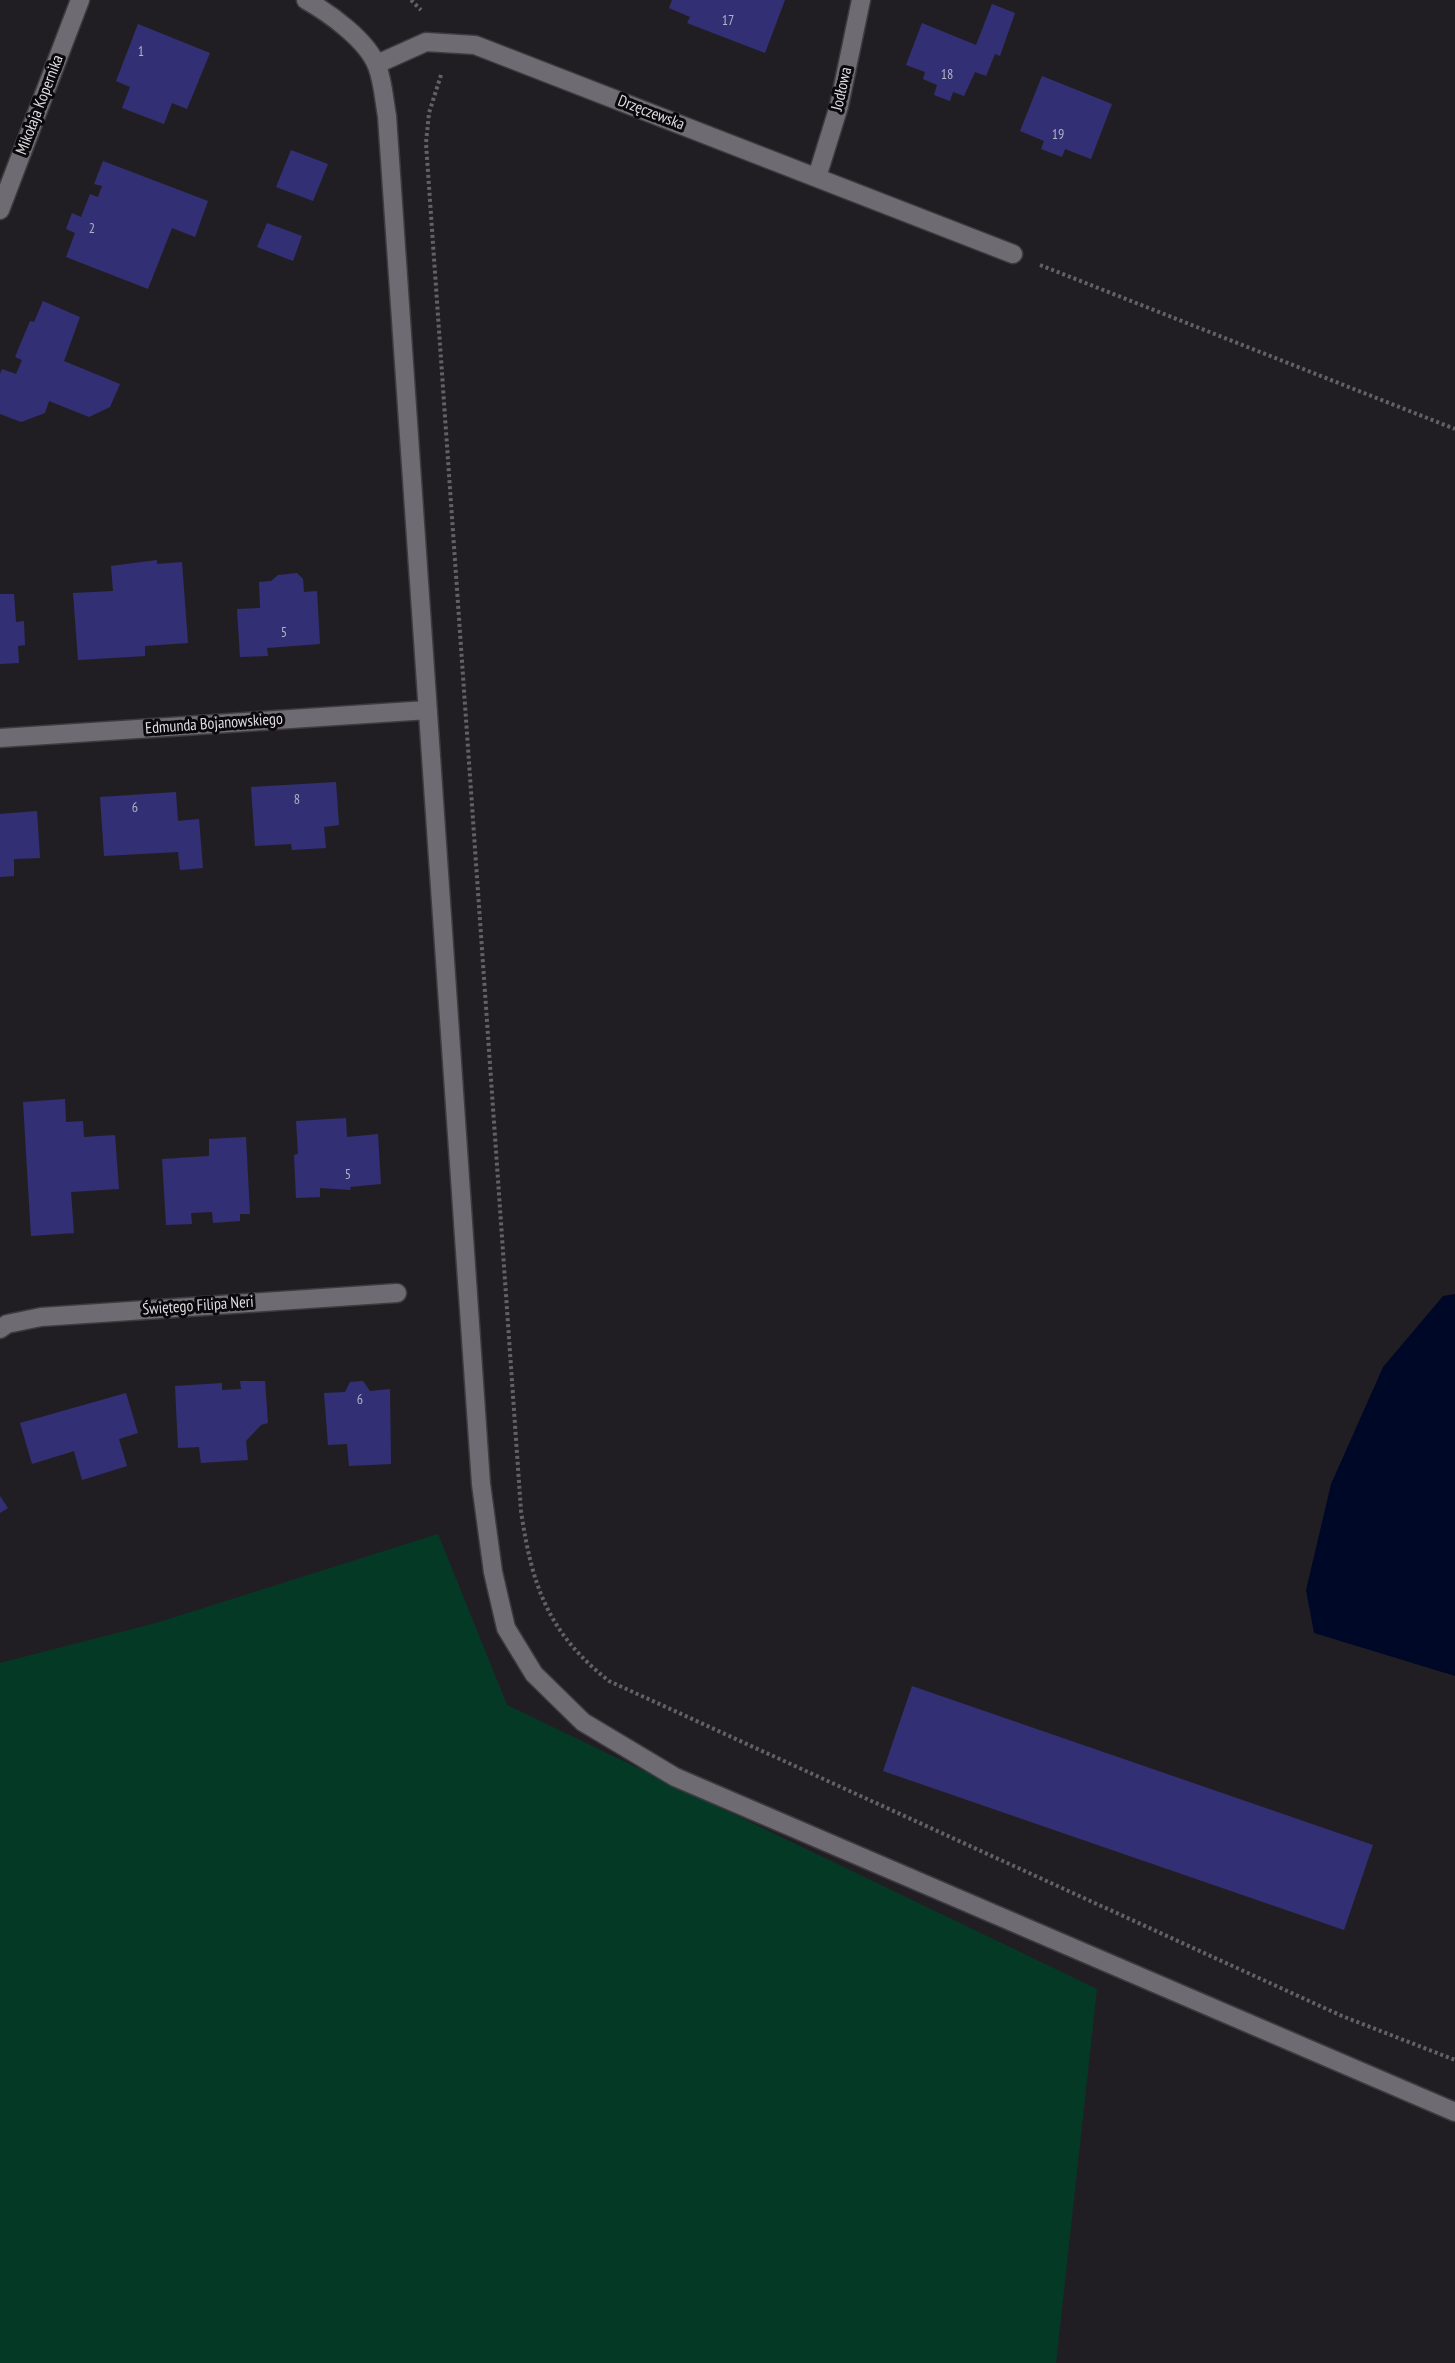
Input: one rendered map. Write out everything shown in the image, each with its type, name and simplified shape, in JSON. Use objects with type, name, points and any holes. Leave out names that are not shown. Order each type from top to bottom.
[{"type":"street","name":"Mikołaja Kopernika","points":[[0,210],[80,0]]},
{"type":"street","points":[[306,0],[327,5],[377,64],[387,116],[394,186],[481,1484],[493,1572],[506,1628],[534,1674],[583,1722],[675,1777],[1455,2112]]},
{"type":"street","name":"Jodłowa","points":[[816,177],[839,106],[861,0]]},
{"type":"street","name":"Drzęczewska","points":[[377,64],[426,42],[475,45],[1013,254]]},
{"type":"street","name":"Edmunda Bojanowskiego","points":[[0,738],[428,710]]},
{"type":"street","name":"Świętego Filipa Neri","points":[[0,1329],[7,1324],[41,1317],[397,1293]]},
{"type":"path","points":[[411,0],[452,42],[429,113],[426,143],[521,1511],[528,1560],[542,1597],[560,1632],[584,1661],[609,1681],[1341,2016],[1455,2060]]},
{"type":"path","points":[[1013,254],[1455,429]]},
{"type":"green space","points":[[438,1534],[507,1705],[1097,1989],[1056,2363],[0,2363],[0,1663],[156,1623]]},
{"type":"water","points":[[1455,1294],[1455,1676],[1314,1633],[1306,1590],[1331,1484],[1383,1367],[1443,1296]]},
{"type":"building","points":[[672,0],[785,0],[765,53],[687,23],[690,17],[669,8]]},
{"type":"building","points":[[992,4],[1015,13],[1000,56],[995,54],[986,76],[975,72],[964,96],[953,92],[950,101],[934,95],[937,85],[923,79],[925,72],[906,65],[922,23],[976,45]]},
{"type":"building","points":[[138,24],[210,53],[187,109],[172,103],[164,124],[122,108],[130,87],[116,81]]},
{"type":"building","points":[[1042,76],[1112,104],[1091,159],[1065,149],[1062,157],[1041,149],[1044,141],[1020,131]]},
{"type":"building","points":[[291,150],[328,164],[313,201],[276,187]]},
{"type":"building","points":[[103,161],[208,201],[195,237],[172,228],[148,289],[66,257],[75,233],[66,229],[72,213],[81,217],[90,194],[98,197],[102,186],[94,184]]},
{"type":"building","points":[[267,223],[302,236],[293,261],[257,247]]},
{"type":"building","points":[[43,301],[80,317],[64,361],[120,384],[110,407],[89,417],[49,401],[45,413],[21,422],[0,414],[0,374],[2,369],[16,374],[22,360],[15,357],[30,321],[34,322]]},
{"type":"building","points":[[157,560],[157,564],[182,562],[188,643],[145,646],[145,656],[78,660],[73,593],[113,591],[111,566]]},
{"type":"building","points":[[297,573],[303,579],[304,592],[317,591],[320,644],[267,648],[268,656],[240,657],[237,609],[260,608],[259,582],[271,581],[278,575]]},
{"type":"building","points":[[0,594],[14,594],[16,622],[24,621],[25,645],[18,646],[19,663],[0,664]]},
{"type":"building","points":[[336,782],[339,825],[324,827],[326,848],[292,850],[291,844],[255,846],[251,787]]},
{"type":"building","points":[[176,792],[178,821],[199,819],[203,868],[180,870],[178,852],[104,856],[100,797]]},
{"type":"building","points":[[37,811],[40,858],[14,859],[14,876],[0,877],[0,814]]},
{"type":"building","points":[[65,1099],[66,1122],[83,1121],[84,1137],[115,1135],[119,1189],[71,1192],[74,1233],[31,1236],[23,1102]]},
{"type":"building","points":[[346,1118],[347,1137],[378,1134],[381,1184],[350,1187],[351,1190],[320,1188],[320,1197],[296,1198],[294,1155],[298,1154],[296,1121]]},
{"type":"building","points":[[246,1137],[250,1214],[240,1214],[240,1221],[213,1223],[212,1212],[191,1213],[192,1224],[166,1225],[162,1159],[209,1156],[209,1139]]},
{"type":"building","points":[[240,1381],[265,1381],[268,1423],[261,1425],[246,1441],[248,1460],[201,1463],[199,1447],[178,1448],[175,1386],[222,1383],[222,1390],[241,1389]]},
{"type":"building","points":[[363,1381],[370,1391],[390,1389],[391,1464],[349,1466],[347,1444],[328,1445],[324,1393],[345,1392],[350,1382]]},
{"type":"building","points":[[126,1393],[138,1433],[119,1439],[127,1466],[82,1480],[74,1451],[32,1464],[20,1423]]},
{"type":"building","points":[[0,1496],[8,1508],[0,1513]]},
{"type":"building","points":[[912,1686],[1373,1845],[1344,1930],[883,1771]]}]
